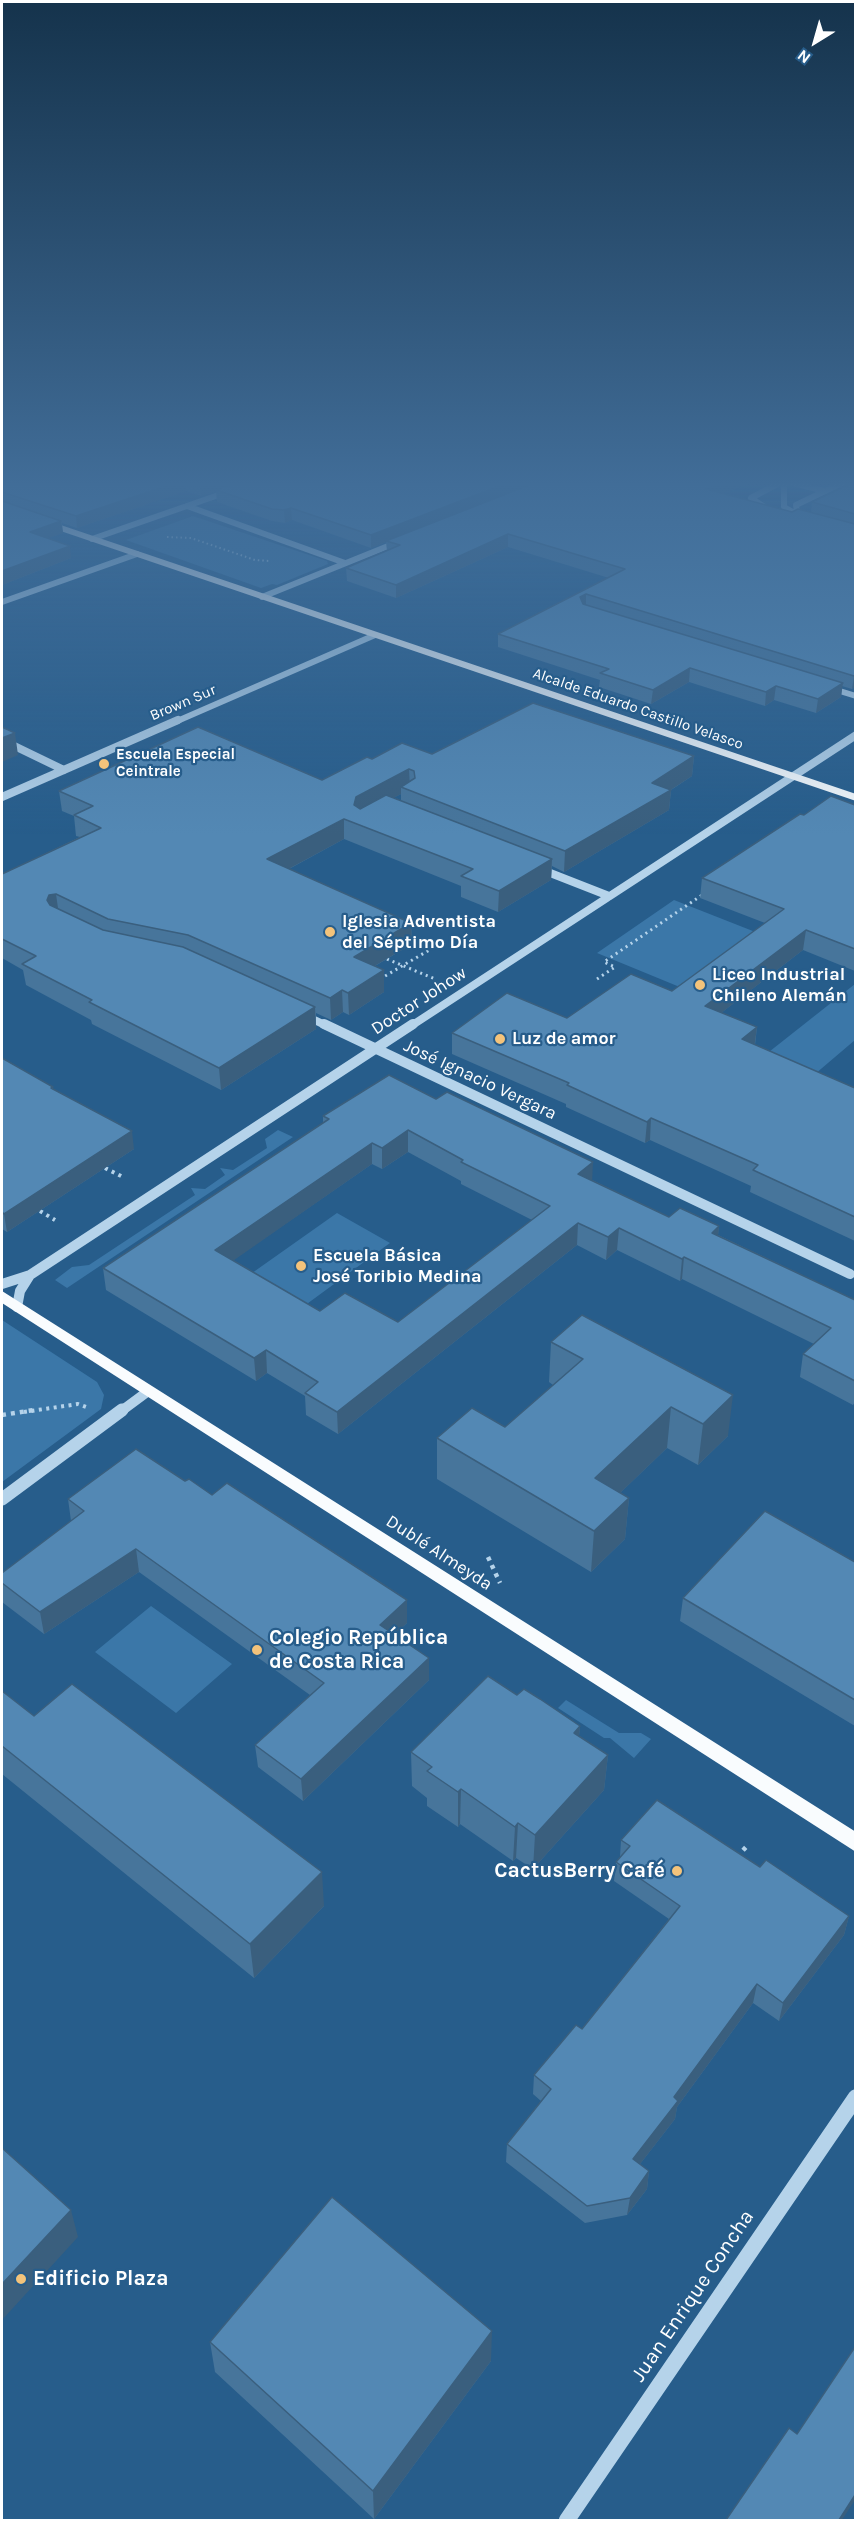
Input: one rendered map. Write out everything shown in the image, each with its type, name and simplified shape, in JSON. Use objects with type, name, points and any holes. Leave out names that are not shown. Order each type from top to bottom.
[{"type":"main road","name":"Alcalde Eduardo Castillo Velasco","points":[[270,600],[855,798]]},
{"type":"main road","name":"Dublé Almeyda","points":[[2,1296],[147,1392],[855,1843]]},
{"type":"street","name":"Brown Sur","points":[[2,797],[375,635]]},
{"type":"street","points":[[822,686],[855,696]]},
{"type":"street","name":"Doctor Johow","points":[[2,1284],[30,1275],[855,735]]},
{"type":"street","points":[[2,740],[63,770]]},
{"type":"street","points":[[528,864],[609,896]]},
{"type":"street","name":"José Ignacio Vergara","points":[[293,1010],[850,1274]]},
{"type":"street","points":[[17,1307],[20,1291],[30,1275]]},
{"type":"street","points":[[2,1499],[147,1392]]},
{"type":"street","name":"Juan Enrique Concha","points":[[567,2520],[855,2097]]},
{"type":"path","points":[[597,979],[615,967],[604,962],[710,890]]},
{"type":"path","points":[[377,980],[431,949]]},
{"type":"path","points":[[387,959],[435,979]]},
{"type":"path","points":[[105,1168],[123,1177]]},
{"type":"path","points":[[40,1211],[55,1220]]},
{"type":"path","points":[[2,1416],[78,1404],[97,1412]]},
{"type":"path","points":[[734,1861],[747,1846]]},
{"type":"shaded area","points":[[674,900],[763,935],[687,990],[597,953]]},
{"type":"shaded area","points":[[855,984],[855,1040],[808,1080],[760,1059]]},
{"type":"shaded area","points":[[278,1130],[293,1137],[67,1288],[55,1280],[72,1267],[89,1265],[195,1195],[191,1188],[205,1189],[225,1175],[220,1168],[233,1170],[267,1148],[265,1139]]},
{"type":"shaded area","points":[[337,1213],[390,1243],[300,1309],[245,1278]]},
{"type":"shaded area","points":[[2,1320],[97,1382],[104,1395],[101,1409],[2,1482]]},
{"type":"shaded area","points":[[151,1606],[232,1664],[176,1713],[95,1652]]},
{"type":"shaded area","points":[[566,1700],[619,1733],[641,1733],[651,1739],[634,1758],[610,1738],[604,1738],[558,1708]]},
{"type":"building","points":[[565,600],[581,600],[583,604],[843,683],[818,699],[776,686],[766,692],[690,668],[653,690],[600,673],[609,669],[498,634]]},
{"type":"building","points":[[605,600],[855,600],[854,676]]},
{"type":"building","points":[[533,703],[694,756],[652,783],[671,790],[565,851],[401,787],[415,778],[414,771],[409,769],[356,797],[354,805],[360,809],[386,795],[552,859],[499,891],[461,876],[473,869],[344,819],[267,859],[411,923],[354,957],[384,970],[348,993],[342,990],[330,998],[188,935],[108,919],[56,894],[49,895],[47,900],[50,905],[103,930],[183,947],[315,1007],[219,1068],[89,1002],[92,1000],[22,964],[36,956],[2,939],[2,874],[101,828],[74,815],[93,806],[59,791],[198,727],[322,780],[367,757],[372,759],[402,743],[432,754]]},
{"type":"building","points":[[2,727],[15,733],[2,738]]},
{"type":"building","points":[[831,796],[855,805],[855,949],[806,930],[705,1006],[757,1027],[742,1039],[855,1088],[855,1217],[753,1170],[758,1165],[651,1118],[647,1122],[567,1085],[569,1083],[452,1033],[507,993],[567,1018],[631,974],[672,991],[784,909],[702,878]]},
{"type":"building","points":[[2,1058],[53,1087],[51,1088],[132,1131],[4,1214],[2,1212]]},
{"type":"building","points":[[389,1075],[436,1099],[447,1092],[593,1162],[578,1174],[669,1217],[680,1208],[719,1226],[712,1233],[855,1300],[855,1381],[803,1354],[831,1328],[619,1228],[608,1237],[578,1223],[337,1412],[305,1393],[318,1382],[266,1350],[254,1358],[103,1268],[329,1119],[323,1116]],"holes":[[[408,1130],[463,1160],[461,1162],[550,1206],[398,1322],[345,1293],[320,1311],[215,1250],[372,1143],[382,1148]]]},
{"type":"building","points":[[582,1315],[733,1395],[703,1424],[671,1407],[595,1478],[629,1498],[594,1531],[437,1438],[472,1408],[505,1427],[583,1359],[551,1342]]},
{"type":"building","points":[[136,1449],[185,1481],[189,1479],[212,1495],[227,1483],[407,1600],[380,1625],[429,1658],[301,1779],[255,1745],[324,1683],[136,1549],[40,1612],[2,1583],[2,1573],[84,1511],[68,1499]]},
{"type":"building","points":[[765,1511],[855,1562],[855,1700],[683,1598]]},
{"type":"building","points":[[488,1676],[517,1695],[524,1689],[540,1699],[580,1726],[574,1733],[608,1755],[535,1835],[518,1823],[515,1827],[461,1789],[458,1792],[427,1771],[432,1767],[411,1752]]},
{"type":"building","points":[[72,1684],[322,1872],[250,1944],[2,1746],[2,1691],[34,1716]]},
{"type":"building","points":[[657,1800],[760,1867],[766,1860],[849,1916],[783,2003],[757,1984],[674,2097],[678,2101],[633,2159],[649,2171],[630,2198],[587,2206],[507,2144],[551,2089],[534,2075],[576,2025],[582,2029],[680,1906],[616,1862],[630,1846],[621,1840]]},
{"type":"building","points":[[2,2148],[71,2210],[2,2284]]},
{"type":"building","points":[[332,2197],[492,2331],[373,2491],[210,2342]]},
{"type":"building","points":[[855,2347],[855,2495],[839,2520],[726,2520],[789,2428],[797,2434]]},
{"type":"place","name":"Escuela Especial Ceintrale","points":[[104,764]]},
{"type":"place","name":"Iglesia Adventista del Séptimo Día","points":[[330,932]]},
{"type":"place","name":"Liceo Industrial Chileno Alemán","points":[[700,985]]},
{"type":"place","name":"Luz de amor","points":[[500,1039]]},
{"type":"place","name":"Escuela Básica José Toribio Medina","points":[[301,1266]]},
{"type":"place","name":"Colegio República de Costa Rica","points":[[257,1650]]},
{"type":"place","name":"CactusBerry Café","points":[[677,1871]]},
{"type":"place","name":"Edificio Plaza","points":[[21,2279]]}]
